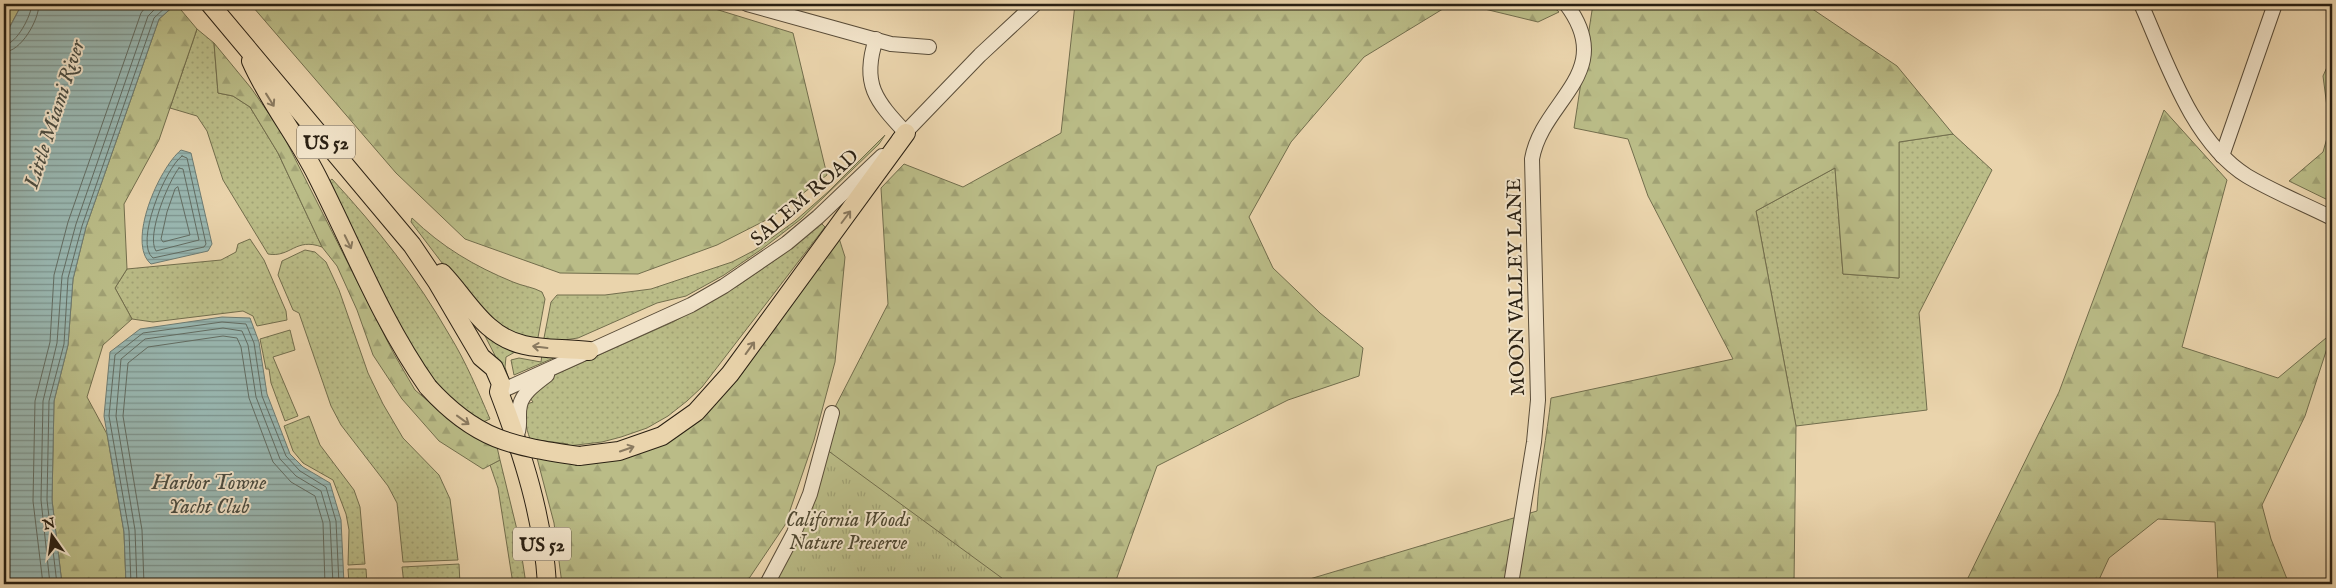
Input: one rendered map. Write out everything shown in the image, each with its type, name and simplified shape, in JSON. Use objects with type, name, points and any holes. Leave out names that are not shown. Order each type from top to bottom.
[{"type":"main road","name":"US 52","points":[[210,4],[412,245],[437,282],[481,357],[494,368],[501,384],[499,392],[529,474],[536,504],[548,584]]},
{"type":"main road","points":[[241,40],[263,88],[316,175],[359,265],[394,332],[428,387],[447,407],[483,433],[508,444],[579,456],[619,452],[662,436],[696,412],[730,374],[906,133]]},
{"type":"main road","points":[[412,245],[444,275],[484,323],[497,333],[523,345],[589,351]]},
{"type":"street","points":[[747,4],[913,48],[929,48]]},
{"type":"street","name":"SALEM ROAD","points":[[499,392],[690,305],[763,260],[818,217],[906,133],[980,56],[1035,4]]},
{"type":"street","name":"MOON VALLEY LANE","points":[[1511,584],[1534,442],[1538,400],[1532,159],[1540,134],[1578,79],[1582,59],[1581,33],[1578,22],[1566,4]]},
{"type":"street","points":[[2141,4],[2186,103],[2204,134],[2222,156],[2246,175],[2332,218]]},
{"type":"street","points":[[2222,156],[2274,4]]},
{"type":"street","points":[[876,39],[869,68],[874,96],[881,107],[906,133]]},
{"type":"street","name":"SALEM ROAD","points":[[516,437],[520,430],[520,406],[524,395],[558,365]]},
{"type":"street","points":[[767,584],[794,533],[810,494],[832,414]]},
{"type":"green space","points":[[4,4],[22,4],[4,37]]},
{"type":"green space","points":[[176,4],[197,29],[159,140],[124,204],[127,269],[115,288],[132,319],[103,345],[87,397],[107,434],[124,532],[126,584],[62,584],[52,500],[54,401],[68,345],[73,279],[86,227],[159,19]]},
{"type":"green space","points":[[253,4],[699,4],[793,33],[827,175],[772,217],[717,245],[638,274],[560,273],[465,239],[396,173],[253,7]]},
{"type":"green space","points":[[1075,4],[1451,4],[1364,57],[1291,142],[1249,217],[1273,268],[1320,313],[1363,348],[1359,376],[1288,400],[1157,466],[1115,583],[1118,584],[767,584],[776,569],[832,413],[888,304],[881,188],[904,164],[963,187],[1061,133]]},
{"type":"green space","points":[[1464,4],[1550,4],[1559,12],[1538,22]]},
{"type":"green space","points":[[1593,4],[1805,4],[1897,66],[1953,134],[1899,142],[1899,278],[1843,274],[1835,168],[1756,211],[1796,426],[1794,584],[1293,584],[1537,511],[1551,398],[1733,359],[1648,196],[1628,139],[1574,128]]},
{"type":"green space","points":[[197,29],[214,43],[218,93],[233,96],[250,107],[278,153],[322,247],[305,244],[282,253],[268,254],[223,180],[207,131],[197,116],[170,108]]},
{"type":"green space","points":[[214,43],[251,88],[281,131],[394,354],[415,390],[449,419],[497,447],[500,460],[483,469],[439,441],[402,399],[373,355],[357,310],[337,266],[322,247],[278,153],[250,107],[233,96],[218,93]]},
{"type":"green space","points":[[2332,56],[2332,202],[2289,181],[2323,152],[2327,138],[2327,107],[2323,76]]},
{"type":"green space","points":[[2164,110],[2227,180],[2182,347],[2278,378],[2332,333],[2305,416],[2262,505],[2271,539],[2289,584],[2218,584],[2215,522],[2158,519],[2109,558],[2097,584],[1965,584],[2059,392]]},
{"type":"green space","points":[[1953,134],[1992,170],[1919,313],[1927,410],[1796,426],[1756,211],[1835,168],[1843,274],[1899,278],[1899,142]]},
{"type":"green space","points":[[885,135],[879,144],[801,219],[724,275],[686,296],[657,303],[578,338],[543,343],[551,302],[557,295],[605,295],[651,289],[732,262],[755,250],[795,221],[829,191]]},
{"type":"green space","points":[[332,179],[365,216],[424,294],[461,356],[490,419],[483,422],[464,409],[439,387],[416,361],[327,183]]},
{"type":"green space","points":[[412,218],[447,247],[472,262],[513,282],[542,292],[545,299],[537,343],[523,340],[477,309],[411,222]]},
{"type":"green space","points":[[821,223],[825,227],[702,387],[668,416],[647,428],[602,442],[568,446],[568,444],[530,439],[525,413],[527,404],[533,402],[530,398],[545,379],[673,322],[739,285],[782,255]]},
{"type":"green space","points":[[838,235],[845,257],[835,362],[814,440],[785,525],[750,577],[744,584],[562,584],[554,523],[537,458],[567,461],[704,413],[741,375]]},
{"type":"green space","points":[[250,239],[264,260],[286,311],[287,320],[257,326],[253,316],[243,311],[153,322],[132,319],[115,288],[127,269],[221,260],[236,252],[238,244]]},
{"type":"green space","points":[[305,250],[315,252],[326,262],[339,290],[368,373],[403,438],[439,475],[450,499],[458,560],[403,562],[397,503],[388,486],[341,425],[331,406],[299,313],[293,310],[278,275],[282,261]]},
{"type":"green space","points":[[290,330],[295,350],[273,357],[298,416],[285,421],[271,383],[269,369],[266,369],[260,339]]},
{"type":"green space","points":[[483,332],[522,352],[515,352],[506,357],[505,367],[508,377],[506,377]]},
{"type":"green space","points":[[542,354],[556,357],[514,375],[511,360],[519,358],[541,362]]},
{"type":"green space","points":[[309,416],[320,445],[354,490],[360,507],[365,564],[348,565],[349,530],[346,514],[333,480],[303,463],[293,451],[284,426]]},
{"type":"green space","name":"California Woods Nature Preserve","points":[[823,447],[1010,584],[758,584],[781,546]]},
{"type":"green space","points":[[500,460],[519,538],[526,584],[513,584],[498,488],[490,465]]},
{"type":"green space","points":[[459,564],[460,584],[404,584],[402,567]]},
{"type":"green space","points":[[348,569],[366,569],[367,584],[349,584]]},
{"type":"water","name":"Little Miami River","points":[[22,4],[176,4],[159,19],[86,227],[73,279],[68,345],[54,401],[52,500],[62,584],[4,584],[4,38]]},
{"type":"water","points":[[181,150],[191,153],[212,244],[208,251],[151,264],[144,254],[142,240],[148,206],[164,172],[172,159]]},
{"type":"water","name":"Harbor Towne Yacht Club","points":[[222,317],[250,318],[259,342],[267,394],[290,454],[303,467],[330,483],[341,520],[344,584],[126,584],[124,532],[104,416],[110,352],[140,329]]}]
